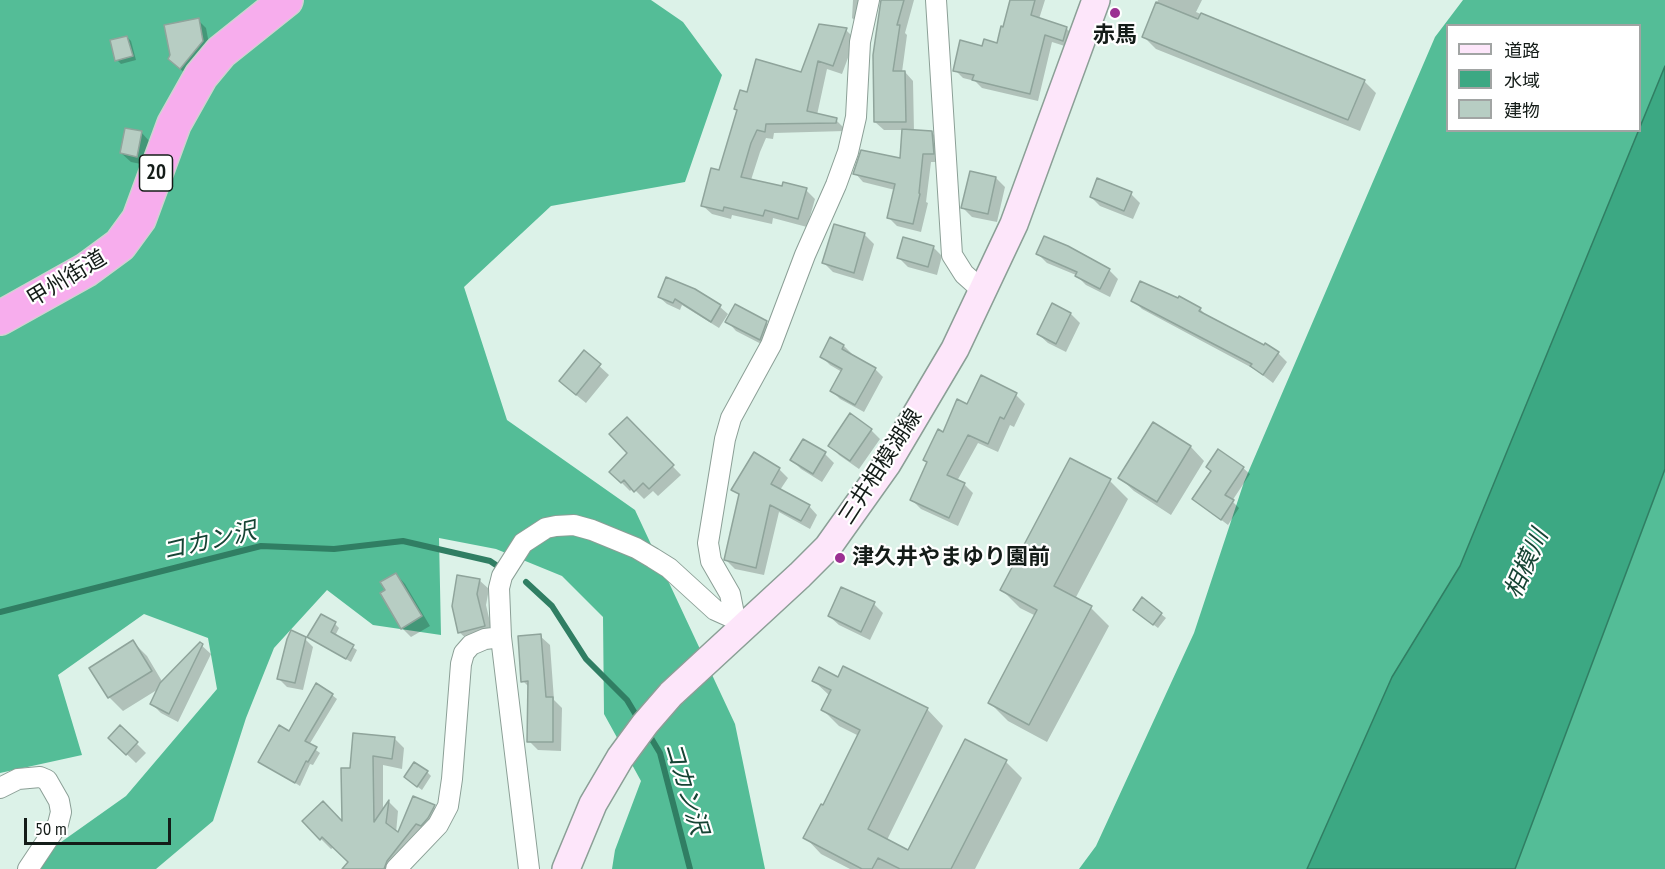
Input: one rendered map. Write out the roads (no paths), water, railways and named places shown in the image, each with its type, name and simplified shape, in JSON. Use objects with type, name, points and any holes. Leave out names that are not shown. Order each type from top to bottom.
[{"type":"highway","name":"甲州街道","points":[[0,318],[86,270],[120,245],[139,219],[174,124],[201,76],[221,52],[286,0]]},
{"type":"main road","name":"三井相模湖線","points":[[566,869],[593,804],[620,758],[645,724],[671,694],[715,653],[739,623],[828,547],[887,464],[955,349],[1014,224],[1096,0]]},
{"type":"street","points":[[739,623],[730,594],[711,561],[708,543],[725,439],[731,418],[771,345],[805,255],[848,153],[856,117],[860,42],[869,0]]},
{"type":"street","points":[[936,0],[952,255],[964,274],[983,291]]},
{"type":"street","points":[[529,869],[501,638],[499,588],[502,576],[516,551],[523,543],[546,528],[565,525],[583,527],[636,548],[669,568],[715,610],[739,623]]},
{"type":"street","points":[[396,869],[438,825],[448,806],[454,761],[461,664],[464,653],[471,645],[485,639],[501,638]]},
{"type":"street","points":[[0,788],[18,779],[40,777],[47,780],[59,801],[61,812],[58,824],[28,869]]},
{"type":"water","name":"相模川","points":[[1665,66],[1665,469],[1515,869],[1307,869],[1392,677],[1460,566],[1638,132],[1641,132],[1641,125]]},
{"type":"waterway","name":"コカン沢","points":[[0,612],[261,546],[334,549],[403,541],[490,561],[499,567]]},
{"type":"waterway","name":"コカン沢","points":[[526,582],[552,606],[586,659],[627,700],[639,720]]},
{"type":"waterway","name":"コカン沢","points":[[648,733],[660,753],[690,869]]},
{"type":"place","name":"赤馬","points":[[1115,13]]},
{"type":"place","name":"津久井やまゆり園前","points":[[840,558]]}]
